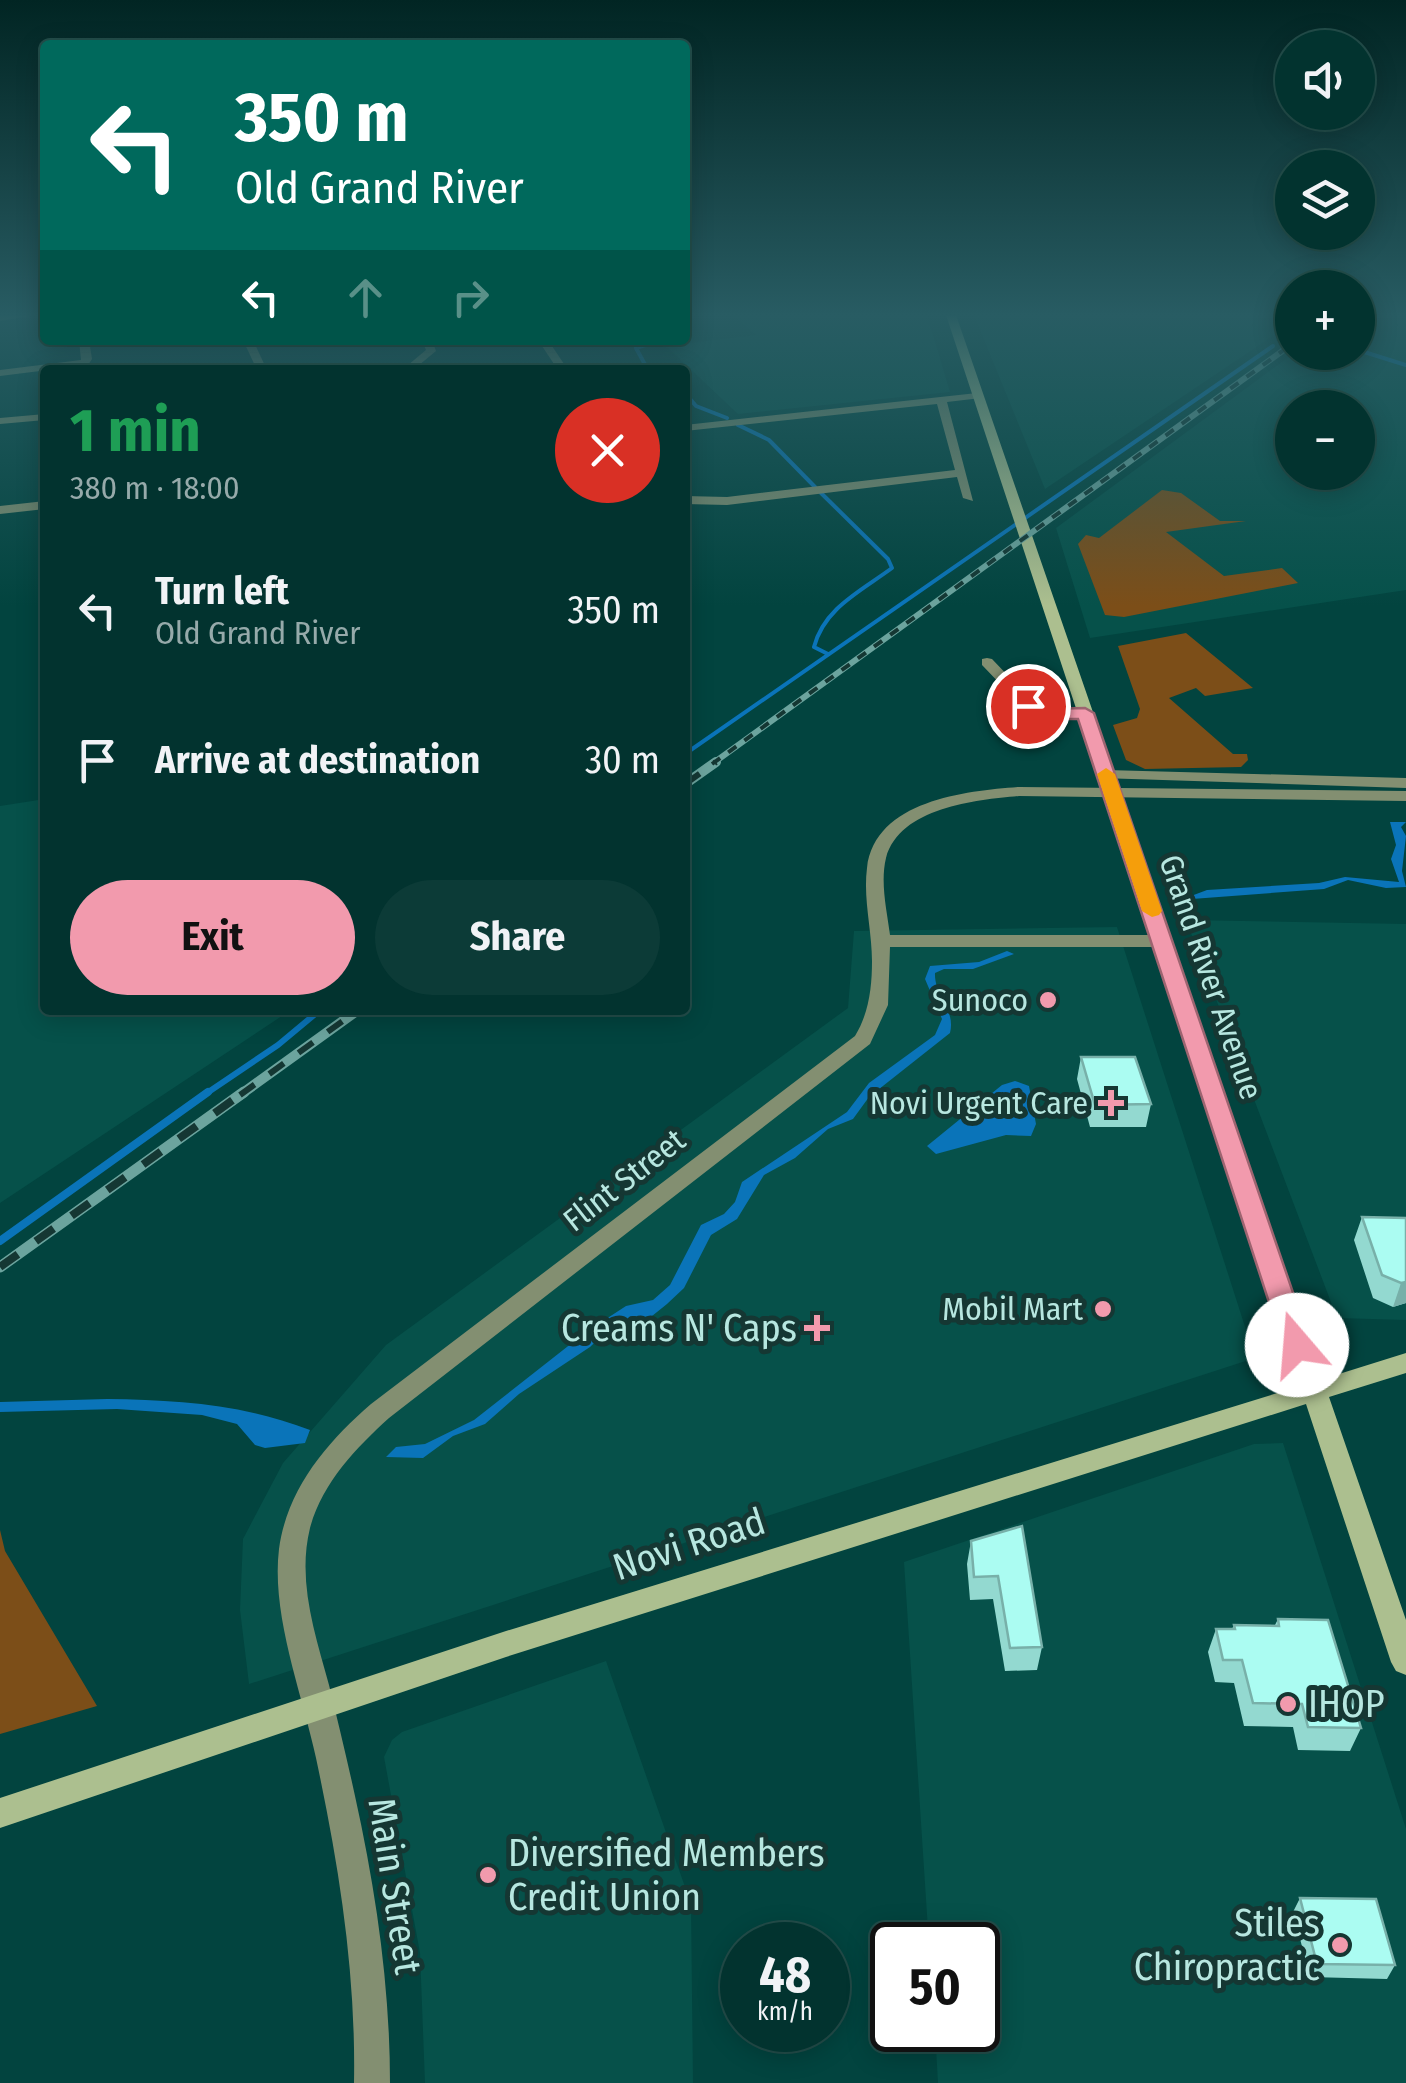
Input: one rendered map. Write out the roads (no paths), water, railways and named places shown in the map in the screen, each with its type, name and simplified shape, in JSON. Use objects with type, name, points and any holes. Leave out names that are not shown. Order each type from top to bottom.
[{"type":"main road","name":"Grand River Avenue","points":[[983,412],[1406,1662]]},
{"type":"main road","name":"Novi Road","points":[[0,1813],[319,1704],[1406,1364]]},
{"type":"street","points":[[690,427],[830,412]]},
{"type":"street","points":[[945,412],[969,498]]},
{"type":"street","points":[[0,422],[40,418]]},
{"type":"street","points":[[690,500],[758,498],[962,473]]},
{"type":"street","points":[[0,510],[40,506]]},
{"type":"street","points":[[987,662],[1034,711],[1085,713]]},
{"type":"street","points":[[1110,787],[1406,783]]},
{"type":"street","points":[[1110,787],[1406,796]]},
{"type":"street","name":"Flint Street","points":[[319,1704],[296,1616],[292,1550],[303,1512],[334,1454],[380,1411],[863,1040],[874,1024],[879,1005],[881,941],[876,884],[880,850],[900,827],[925,811],[960,798],[1110,787]]},
{"type":"street","points":[[881,941],[1163,941]]},
{"type":"street","name":"Main Street","points":[[319,1704],[366,1949],[372,2083]]},
{"type":"water","points":[[1390,822],[1406,822],[1401,827],[1406,836],[1402,871],[1406,887],[1386,888],[1348,880],[1324,889],[1192,899],[1191,896],[1207,890],[1319,883],[1345,877],[1399,882],[1391,859],[1396,845]]},
{"type":"water","points":[[1007,951],[1014,954],[973,969],[944,969],[935,973],[950,1017],[950,1033],[869,1097],[853,1119],[828,1129],[795,1158],[764,1175],[737,1219],[711,1235],[684,1288],[667,1304],[652,1316],[618,1320],[590,1347],[519,1394],[485,1424],[453,1436],[423,1458],[386,1457],[396,1447],[425,1444],[474,1420],[586,1332],[626,1306],[653,1300],[670,1285],[701,1225],[724,1214],[735,1202],[742,1182],[847,1112],[869,1083],[935,1035],[942,1019],[925,979],[930,966],[979,962]]},
{"type":"water","points":[[1015,1081],[1029,1086],[1036,1124],[1031,1136],[1006,1135],[936,1154],[927,1146],[1002,1085]]},
{"type":"water","points":[[107,1399],[210,1405],[260,1414],[310,1430],[305,1443],[265,1448],[255,1445],[237,1424],[202,1415],[117,1409],[0,1412],[0,1402]]},
{"type":"waterway","points":[[712,412],[727,418]]},
{"type":"waterway","points":[[690,751],[1178,412]]},
{"type":"waterway","points":[[738,425],[769,440],[815,487]]},
{"type":"waterway","points":[[820,492],[888,559],[892,568],[826,621],[814,647],[828,654]]},
{"type":"waterway","points":[[204,1095],[278,1045],[314,1015]]},
{"type":"waterway","points":[[0,1241],[208,1092]]},
{"type":"railway","points":[[712,764],[1198,412]]},
{"type":"railway","points":[[690,780],[716,762]]},
{"type":"railway","points":[[240,1095],[351,1015]]},
{"type":"railway","points":[[0,1267],[244,1092]]},
{"type":"place","name":"Sunoco","points":[[1048,1000]]},
{"type":"place","name":"Novi Urgent Care","points":[[1111,1103]]},
{"type":"place","name":"Mobil Mart","points":[[1103,1309]]},
{"type":"place","name":"Creams N' Caps","points":[[817,1328]]},
{"type":"place","name":"IHOP","points":[[1288,1704]]},
{"type":"place","name":"Diversified Members Credit Union","points":[[488,1875]]},
{"type":"place","name":"Stiles Chiropractic","points":[[1340,1945]]}]
